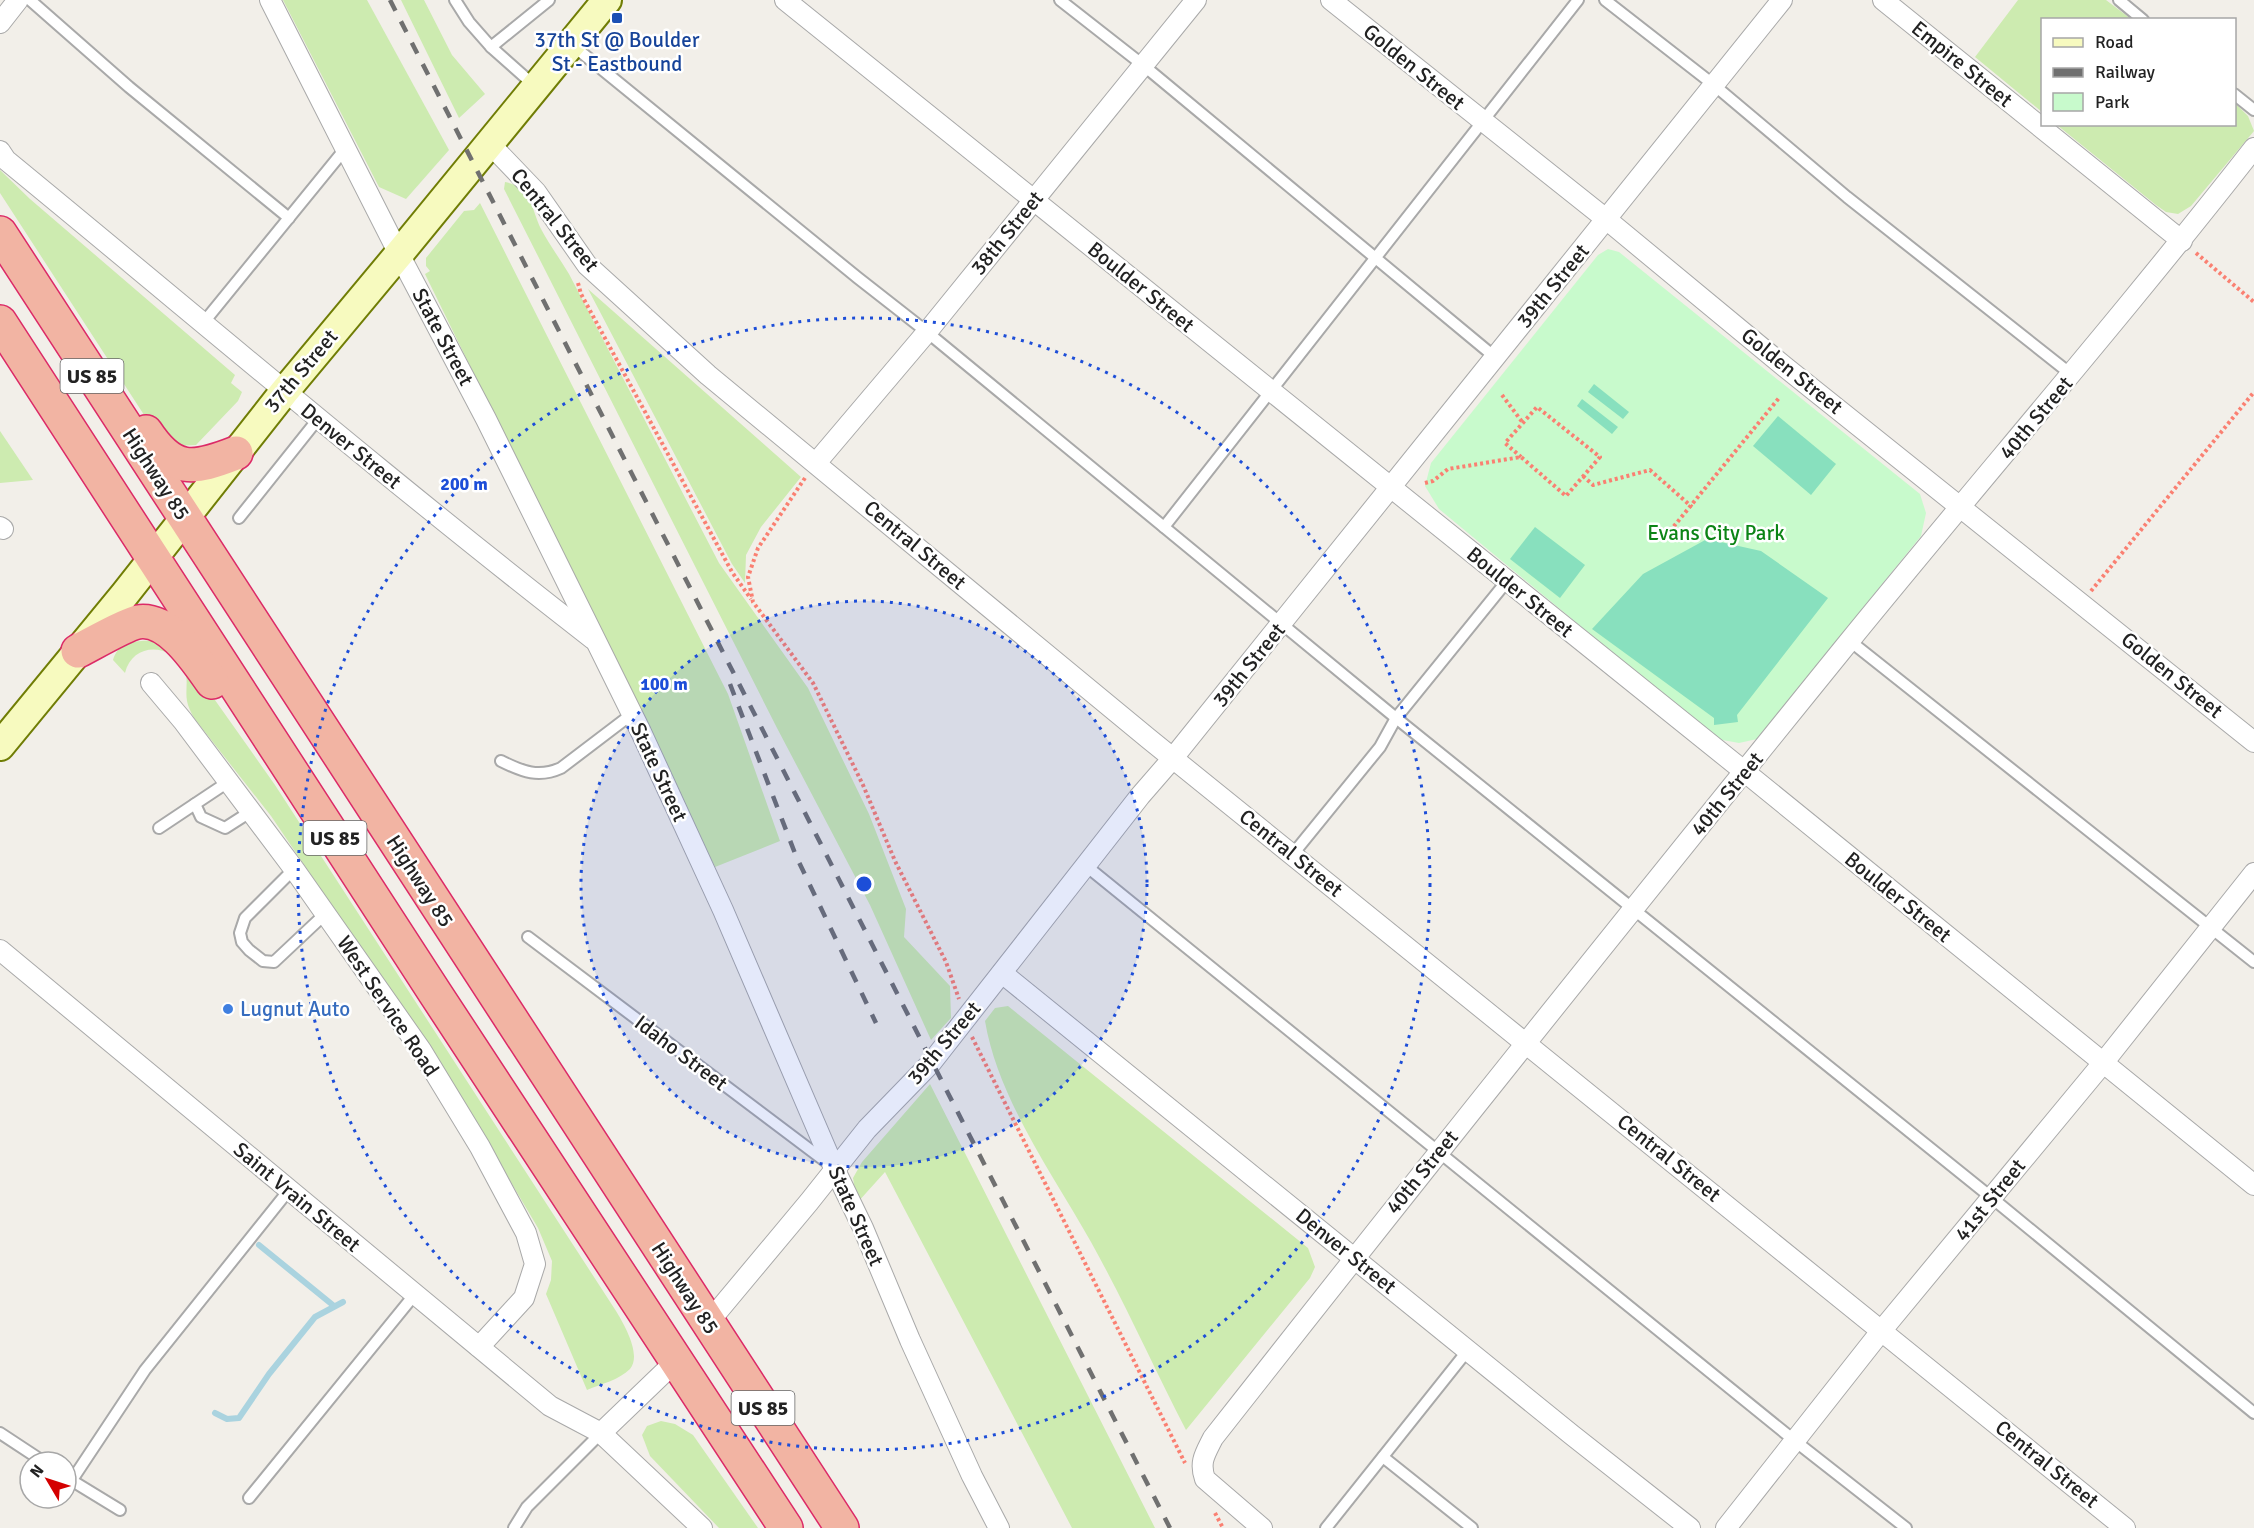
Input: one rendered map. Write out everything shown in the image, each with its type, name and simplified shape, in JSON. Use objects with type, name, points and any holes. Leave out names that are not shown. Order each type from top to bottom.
[{"type":"highway","points":[[0,231],[35,264],[158,451],[170,460],[194,465],[213,462],[236,453]]},
{"type":"highway","name":"Highway 85","points":[[0,231],[184,518],[842,1528]]},
{"type":"highway","name":"US 85","points":[[0,322],[511,1110],[786,1528]]},
{"type":"highway","points":[[78,651],[138,622],[153,623],[175,636],[193,657],[263,755],[293,773]]},
{"type":"main road","name":"37th Street","points":[[3,736],[78,651],[284,392],[607,0]]},
{"type":"street","points":[[0,23],[18,0]]},
{"type":"street","name":"State Street","points":[[270,0],[598,642],[723,910],[910,1340],[999,1528]]},
{"type":"street","name":"Boulder Street","points":[[784,0],[1745,772],[2254,1185]]},
{"type":"street","name":"38th Street","points":[[816,463],[927,332],[1196,0]]},
{"type":"street","name":"Golden Street","points":[[1331,0],[2254,742]]},
{"type":"street","name":"39th Street","points":[[708,1323],[809,1203],[834,1168],[867,1129],[931,1063],[1085,865],[1391,489],[1782,0]]},
{"type":"street","name":"Empire Street","points":[[1883,0],[2182,240]]},
{"type":"street","name":"Central Street","points":[[490,144],[536,192],[586,265],[708,375],[1173,758],[2125,1528]]},
{"type":"street","name":"40th Street","points":[[1262,1528],[1205,1479],[1202,1469],[1204,1456],[1213,1438],[1354,1257],[1850,641],[2072,375],[2254,148]]},
{"type":"street","name":"Denver Street","points":[[0,151],[6,160],[204,322],[284,392],[517,580],[598,642]]},
{"type":"street","name":"West Service Road","points":[[151,683],[183,721],[294,868],[421,1050],[480,1147],[526,1233],[535,1264],[524,1298],[479,1347]]},
{"type":"street","name":"41st Street","points":[[1726,1528],[1882,1330],[2103,1063],[2254,873]]},
{"type":"street","name":"Saint Vrain Street","points":[[0,950],[550,1406],[601,1432],[702,1528]]},
{"type":"street","name":"Denver Street","points":[[1002,973],[1690,1528]]},
{"type":"street","points":[[601,1432],[677,1360]]},
{"type":"lane","points":[[30,0],[129,87],[289,218]]},
{"type":"lane","points":[[456,0],[475,30],[537,87]]},
{"type":"lane","points":[[491,47],[549,0]]},
{"type":"lane","points":[[1060,0],[1143,65],[1496,358]]},
{"type":"lane","points":[[1164,527],[1272,393],[1578,0]]},
{"type":"lane","points":[[1605,0],[1714,85],[1847,197],[2072,375]]},
{"type":"lane","points":[[2119,0],[2141,18]]},
{"type":"lane","points":[[571,44],[927,332],[1396,718],[1992,1198],[2254,1413]]},
{"type":"lane","points":[[2236,95],[2254,110]]},
{"type":"lane","points":[[204,322],[345,149]]},
{"type":"lane","points":[[239,518],[318,419]]},
{"type":"lane","points":[[1293,854],[1380,747],[1396,718],[1507,581]]},
{"type":"lane","points":[[1850,641],[2254,962]]},
{"type":"lane","points":[[501,761],[535,774],[549,773],[561,768],[632,714]]},
{"type":"lane","points":[[159,828],[228,782]]},
{"type":"lane","points":[[195,804],[201,817],[225,828],[250,812]]},
{"type":"lane","points":[[1085,865],[1795,1441],[1906,1528]]},
{"type":"lane","points":[[294,868],[245,918],[240,933],[242,942],[263,961],[274,962],[325,914]]},
{"type":"lane","name":"Idaho Street","points":[[528,937],[834,1168]]},
{"type":"lane","points":[[78,1465],[145,1370],[289,1190]]},
{"type":"lane","points":[[249,1498],[415,1294]]},
{"type":"lane","points":[[1326,1528],[1468,1350]]},
{"type":"lane","points":[[514,1528],[526,1507],[601,1432]]},
{"type":"lane","points":[[0,1433],[26,1450]]},
{"type":"lane","points":[[1383,1457],[1472,1528]]},
{"type":"lane","points":[[78,1484],[120,1510]]},
{"type":"path","points":[[2182,240],[2254,302]]},
{"type":"path","points":[[586,265],[577,284],[580,294],[732,572],[753,602]]},
{"type":"path","points":[[2082,603],[2254,392]]},
{"type":"path","points":[[1502,395],[1523,423]]},
{"type":"path","points":[[1670,531],[1692,507],[1779,398]]},
{"type":"path","points":[[1537,407],[1600,457],[1566,496],[1505,443],[1523,423],[1537,407]]},
{"type":"path","points":[[1425,483],[1433,482],[1448,469],[1521,457]]},
{"type":"path","points":[[1583,476],[1593,485],[1650,470],[1692,507]]},
{"type":"green space","points":[[283,0],[367,0],[449,150],[406,199],[379,187]]},
{"type":"green space","points":[[401,0],[424,0],[452,55],[485,94],[459,118]]},
{"type":"green space","points":[[2018,0],[2106,0],[2130,18],[2041,18],[2041,111],[1975,57]]},
{"type":"green space","points":[[2236,104],[2248,116],[2254,131],[2191,206],[2178,214],[2166,212],[2058,126],[2236,126]]},
{"type":"green space","points":[[0,170],[30,199],[235,375],[231,383],[242,392],[238,401],[196,445],[177,446],[161,441],[0,193]]},
{"type":"green space","points":[[505,182],[521,188],[526,194],[541,229],[569,274],[719,563],[808,688],[869,814],[906,909],[904,937],[950,986],[951,1018],[931,1040],[870,905],[777,728],[504,189]]},
{"type":"green space","points":[[480,203],[728,694],[780,841],[715,867],[425,274],[430,271],[426,266],[426,258],[464,211],[474,210]]},
{"type":"green space","name":"Evans City Park","points":[[1608,249],[1619,252],[1920,494],[1926,513],[1921,536],[1757,739],[1739,743],[1717,739],[1439,509],[1425,486],[1431,463],[1598,255]]},
{"type":"green space","points":[[588,289],[801,477],[761,527],[746,555],[745,583],[732,564]]},
{"type":"green space","points":[[1594,384],[1629,412],[1623,419],[1588,392]]},
{"type":"green space","points":[[1582,399],[1618,427],[1612,434],[1577,406]]},
{"type":"green space","points":[[1778,416],[1836,464],[1811,495],[1753,446]]},
{"type":"green space","points":[[0,431],[33,480],[0,483]]},
{"type":"green space","points":[[1535,527],[1585,565],[1560,598],[1510,559]]},
{"type":"green space","points":[[1707,539],[1761,551],[1828,598],[1737,715],[1738,722],[1714,725],[1714,718],[1592,629],[1643,574]]},
{"type":"green space","points":[[153,641],[193,669],[275,785],[616,1311],[630,1340],[634,1356],[630,1369],[621,1376],[587,1390],[546,1294],[551,1280],[552,1261],[538,1228],[453,1084],[271,816],[194,718],[187,701],[184,669],[178,660],[161,650],[143,651],[129,663],[125,673],[113,660],[119,649],[129,643]]},
{"type":"green space","points":[[1008,1006],[1308,1248],[1315,1267],[1310,1278],[1186,1430],[1104,1265],[1029,1135],[1002,1079],[985,1021],[995,1008]]},
{"type":"green space","points":[[930,1084],[1155,1528],[1072,1528],[885,1172],[857,1203],[853,1178],[862,1162]]},
{"type":"green space","points":[[661,1421],[675,1424],[693,1435],[758,1528],[719,1528],[650,1456],[642,1435],[647,1426]]},
{"type":"waterway","points":[[259,1245],[334,1306]]},
{"type":"waterway","points":[[215,1413],[227,1419],[239,1418],[269,1374],[315,1317],[343,1302]]},
{"type":"railway","points":[[390,0],[1170,1528]]},
{"type":"railway","points":[[730,684],[796,856],[876,1023]]},
{"type":"place","name":"37th St @ Boulder St - Eastbound","points":[[617,18]]},
{"type":"place","name":"Lugnut Auto","points":[[228,1009]]}]
